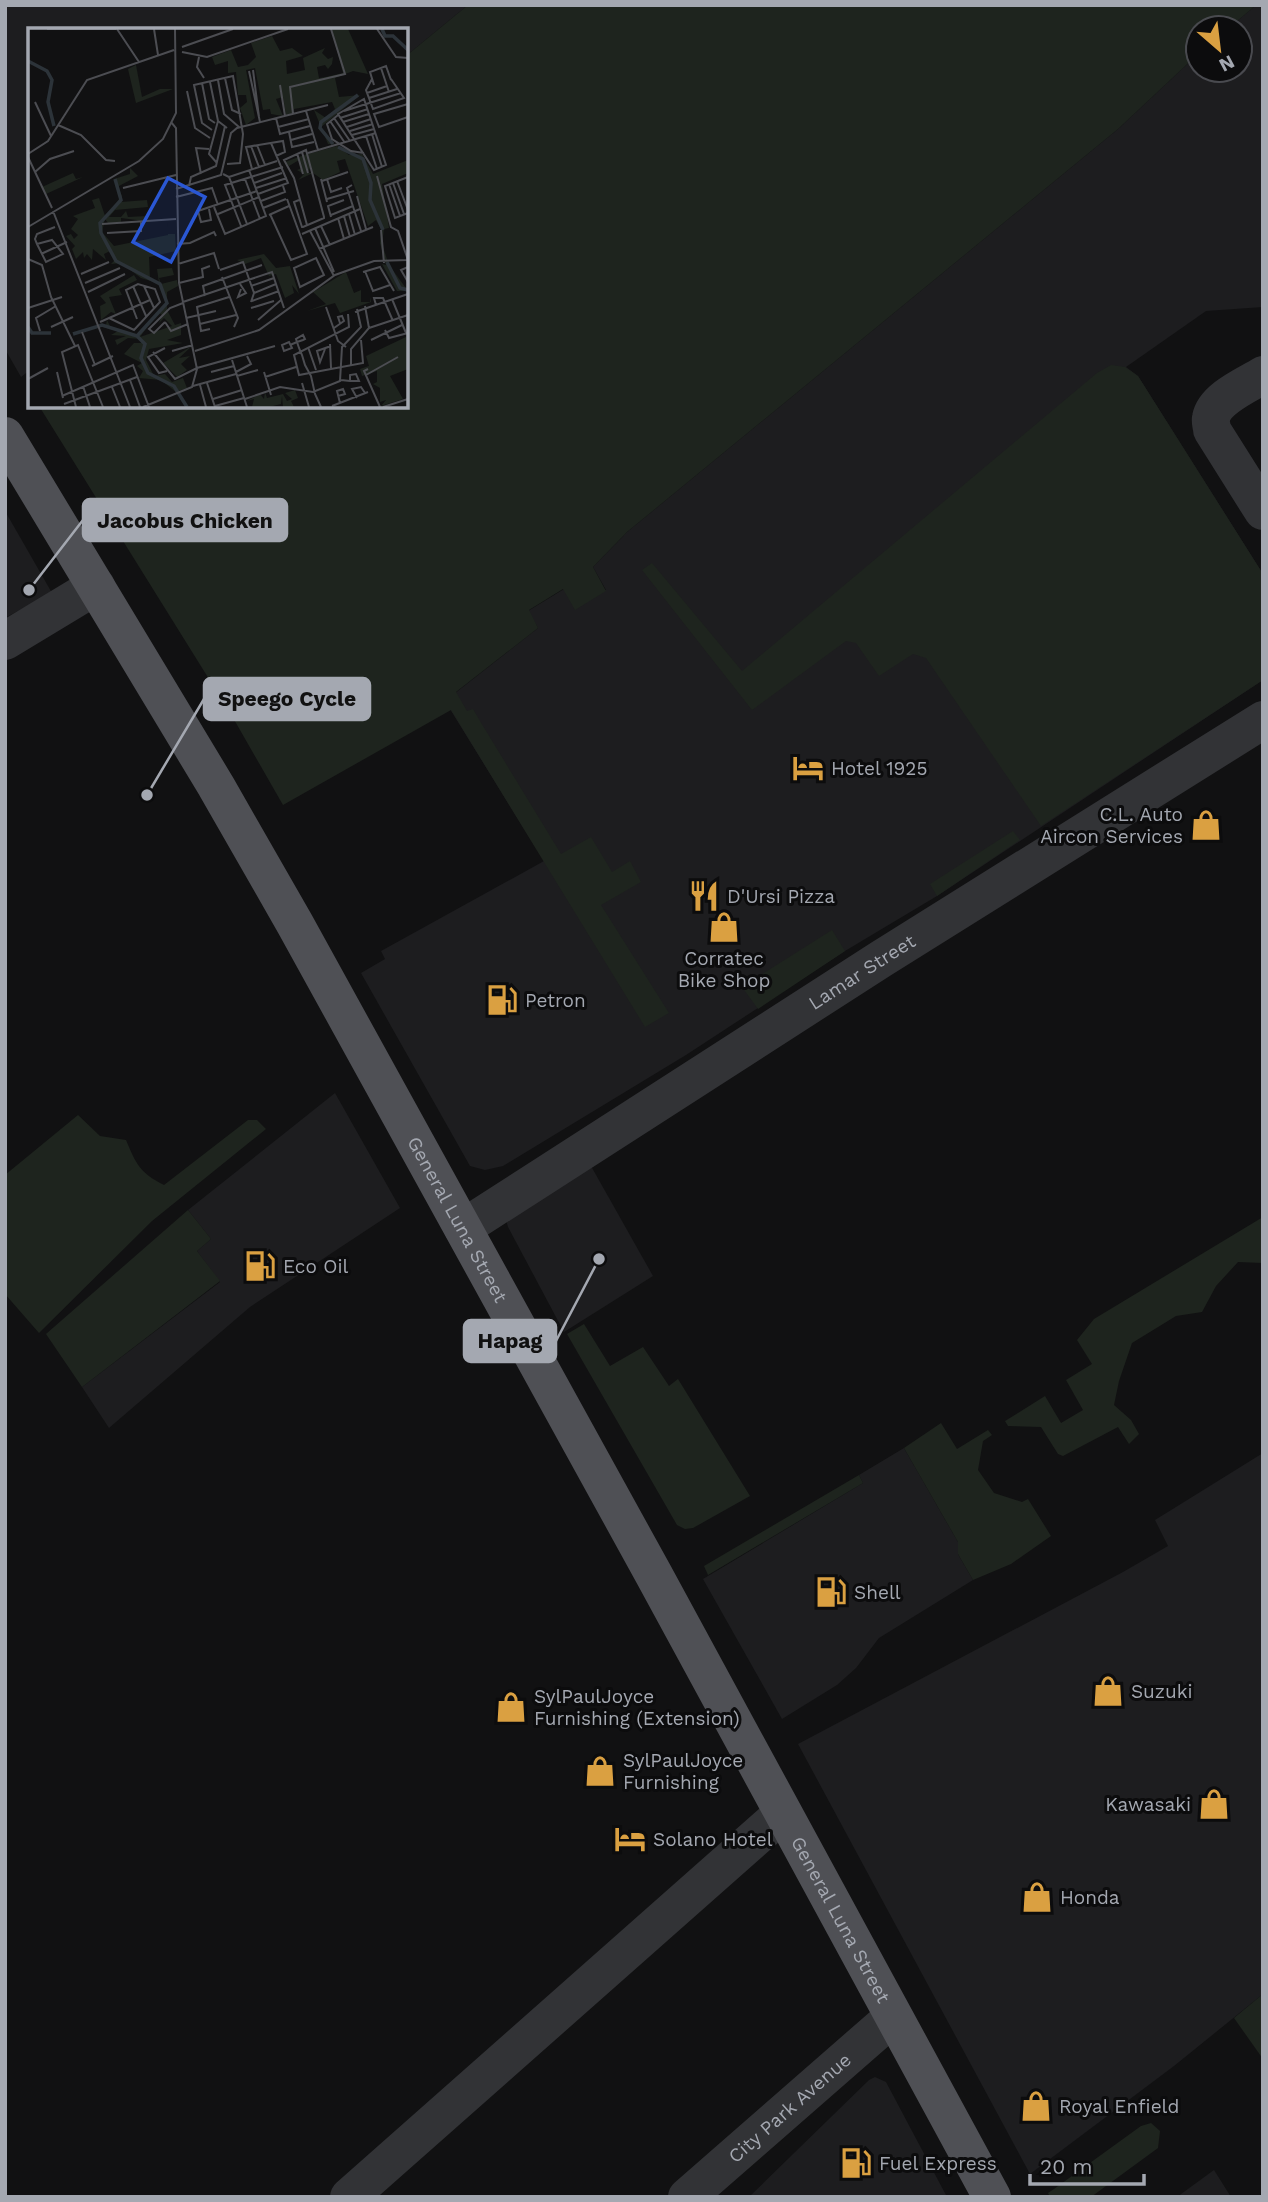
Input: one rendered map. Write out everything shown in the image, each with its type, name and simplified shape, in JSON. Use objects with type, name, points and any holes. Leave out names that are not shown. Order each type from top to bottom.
[{"type":"main road","name":"General Luna Street","points":[[5,436],[249,843],[654,1575],[992,2197]]},
{"type":"street","points":[[1263,375],[1217,406],[1211,418],[1212,430],[1263,511]]},
{"type":"street","points":[[5,641],[96,586]]},
{"type":"street","name":"Lamar Street","points":[[463,1228],[881,959],[1263,720]]},
{"type":"street","points":[[349,2197],[782,1814]]},
{"type":"street","name":"City Park Avenue","points":[[687,2197],[893,2017]]},
{"type":"shaded area","points":[[5,5],[468,5],[408,54],[408,28],[28,28],[28,372],[21,377],[5,349]]},
{"type":"shaded area","points":[[468,5],[1256,5],[1245,14],[1184,14],[1184,67],[1118,129],[627,532],[593,567],[606,591],[575,610],[563,589],[529,610],[538,628],[456,692],[467,711],[473,709],[561,854],[591,837],[612,872],[630,861],[641,882],[601,905],[669,1013],[645,1027],[451,710],[283,805],[232,716],[40,408],[408,408],[408,54]]},
{"type":"shaded area","points":[[1256,5],[1263,5],[1263,307],[1206,311],[1126,367],[1138,376],[1263,574],[1263,680],[937,896],[845,951],[686,1055],[503,1166],[485,1170],[470,1166],[361,973],[385,959],[381,951],[544,861],[445,701],[538,628],[528,611],[564,589],[606,590],[593,567],[627,532],[1118,129],[1184,67],[1184,84],[1254,84],[1254,14],[1245,14]]},
{"type":"shaded area","points":[[1111,365],[1125,367],[1138,376],[1263,574],[1263,680],[1041,826],[926,658],[913,654],[879,676],[856,643],[846,641],[752,710],[642,570],[652,563],[742,671],[1097,373]]},
{"type":"shaded area","points":[[5,511],[52,593],[5,618]]},
{"type":"shaded area","points":[[1013,831],[1020,840],[937,896],[930,884]]},
{"type":"shaded area","points":[[832,930],[845,951],[758,1009],[742,987]]},
{"type":"shaded area","name":"Eco Oil","points":[[335,1093],[400,1208],[250,1307],[109,1428],[82,1387],[220,1282],[197,1251],[211,1239],[188,1210]]},
{"type":"shaded area","points":[[78,1115],[100,1136],[126,1140],[140,1167],[164,1185],[248,1120],[257,1120],[266,1129],[152,1221],[39,1333],[5,1294],[5,1175]]},
{"type":"shaded area","points":[[591,1166],[653,1276],[564,1332],[506,1220]]},
{"type":"shaded area","points":[[188,1210],[211,1239],[197,1251],[220,1281],[82,1387],[46,1334]]},
{"type":"shaded area","points":[[1263,1217],[1263,1263],[1238,1262],[1216,1286],[1202,1312],[1176,1316],[1132,1343],[1114,1405],[1131,1420],[1139,1434],[1129,1444],[1118,1427],[1063,1456],[1058,1454],[1041,1427],[1008,1426],[1005,1421],[1045,1396],[1061,1423],[1083,1410],[1066,1380],[1092,1364],[1077,1340],[1094,1319]]},
{"type":"shaded area","points":[[584,1324],[610,1366],[643,1347],[669,1386],[678,1379],[750,1496],[693,1528],[685,1529],[677,1525],[567,1334]]},
{"type":"shaded area","points":[[941,1423],[957,1449],[988,1430],[992,1435],[983,1441],[978,1470],[994,1493],[1022,1502],[1028,1499],[1051,1536],[1011,1564],[973,1580],[958,1554],[958,1542],[904,1448]]},
{"type":"shaded area","name":"Shell","points":[[904,1448],[958,1542],[958,1554],[973,1580],[879,1638],[856,1668],[837,1685],[782,1719],[703,1579],[863,1483],[859,1475]]},
{"type":"shaded area","points":[[1263,1453],[1263,1994],[1174,2066],[1030,2174],[798,1744],[1168,1546],[1155,1520]]},
{"type":"shaded area","points":[[859,1475],[863,1483],[708,1575],[704,1566]]},
{"type":"shaded area","points":[[1263,1994],[1263,2059],[1234,2018]]},
{"type":"shaded area","name":"Fuel Express","points":[[875,2077],[886,2082],[947,2197],[749,2197],[869,2080]]},
{"type":"shaded area","points":[[1151,2123],[1160,2131],[1158,2148],[1091,2197],[1050,2197],[1048,2193],[1141,2126]]},
{"type":"shaded area","points":[[1214,2170],[1231,2197],[1177,2197]]},
{"type":"place","name":"Jacobus Chicken","points":[[29,590]]},
{"type":"place","name":"Hotel 1925","points":[[808,768]]},
{"type":"place","name":"Speego Cycle","points":[[147,795]]},
{"type":"place","name":"C.L. Auto Aircon Services","points":[[1206,825]]},
{"type":"place","name":"D'Ursi Pizza","points":[[704,896]]},
{"type":"place","name":"Corratec Bike Shop","points":[[724,927]]},
{"type":"place","name":"Petron","points":[[502,1000]]},
{"type":"place","name":"Hapag","points":[[599,1259]]},
{"type":"place","name":"Eco Oil","points":[[260,1266]]},
{"type":"place","name":"Shell","points":[[831,1592]]},
{"type":"place","name":"Suzuki","points":[[1108,1691]]},
{"type":"place","name":"SylPaulJoyce Furnishing (Extension)","points":[[511,1707]]},
{"type":"place","name":"SylPaulJoyce Furnishing","points":[[600,1771]]},
{"type":"place","name":"Kawasaki","points":[[1214,1804]]},
{"type":"place","name":"Solano Hotel","points":[[630,1839]]},
{"type":"place","name":"Honda","points":[[1037,1897]]},
{"type":"place","name":"Royal Enfield","points":[[1036,2106]]},
{"type":"place","name":"Fuel Express","points":[[856,2163]]}]
